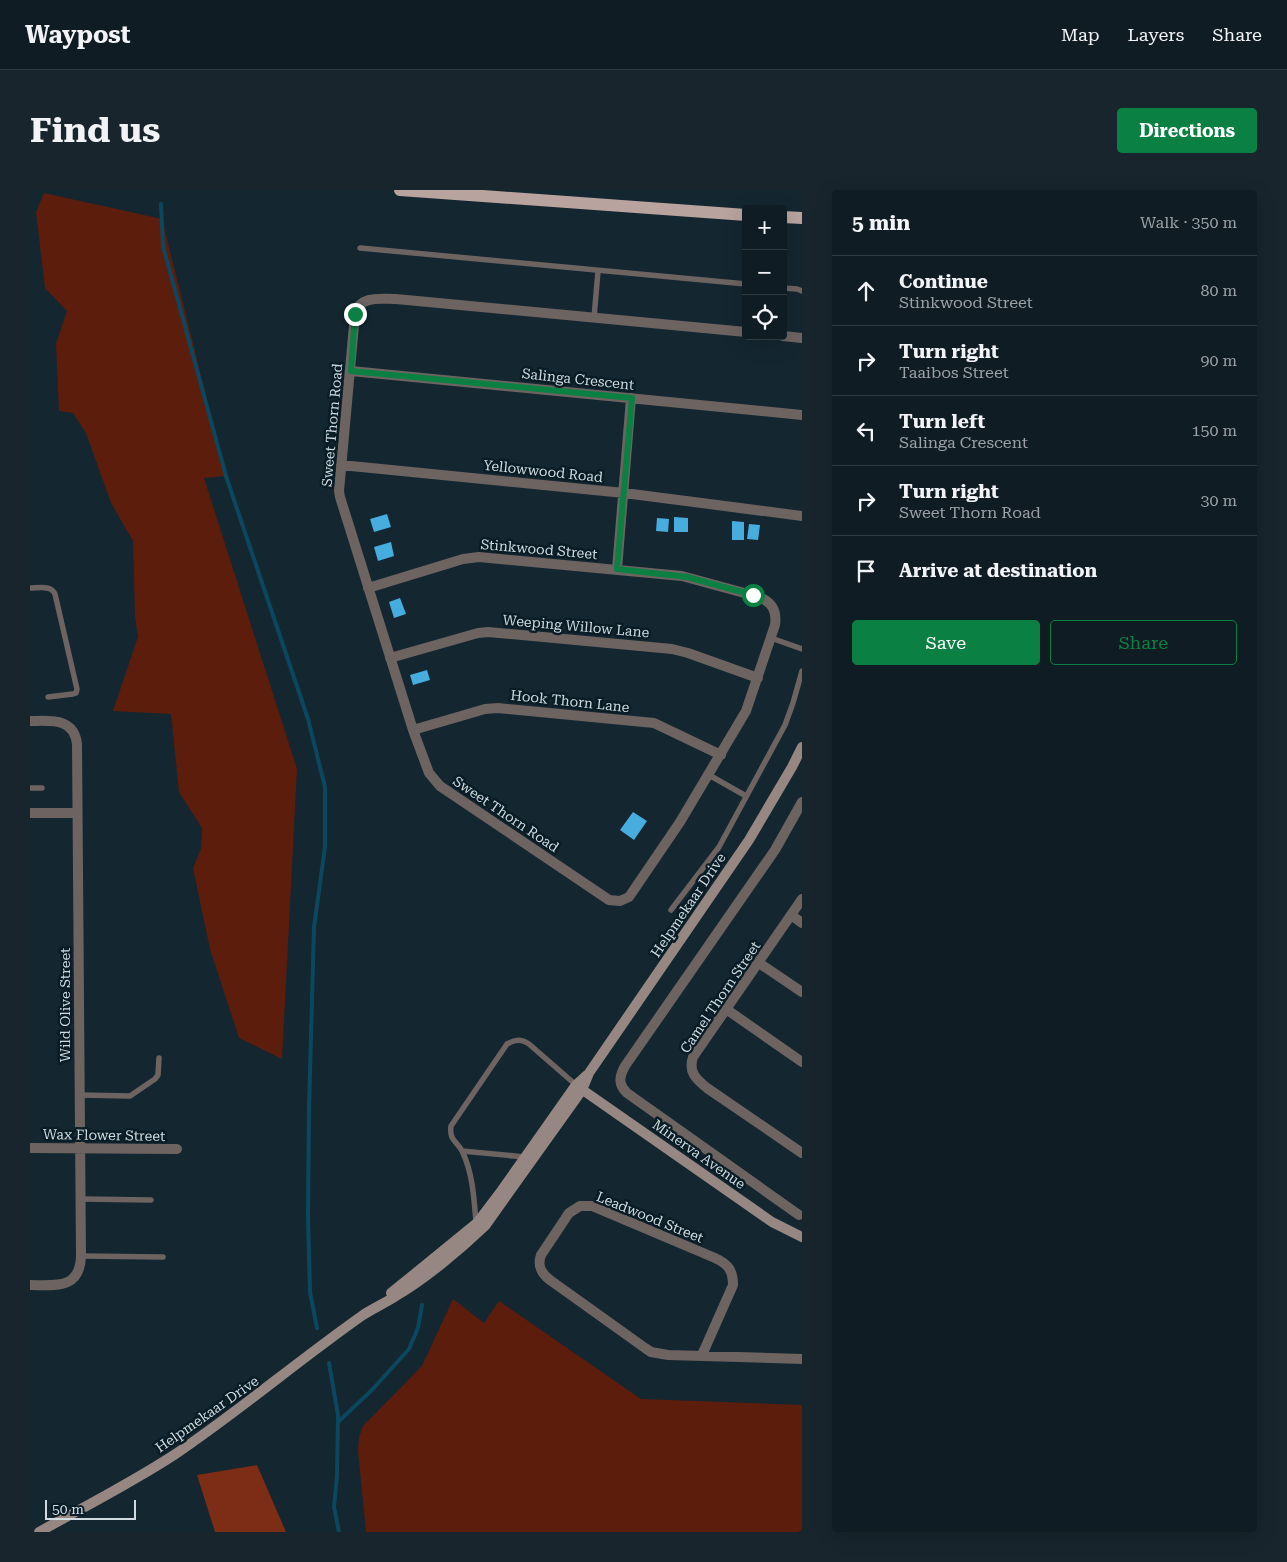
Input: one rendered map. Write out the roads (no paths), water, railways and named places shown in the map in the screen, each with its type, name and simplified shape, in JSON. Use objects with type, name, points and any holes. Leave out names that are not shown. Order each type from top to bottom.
[{"type":"main road","points":[[400,190],[742,215]]},
{"type":"main road","points":[[787,217],[802,218]]},
{"type":"street","name":"Sweet Thorn Road","points":[[594,318],[396,299],[370,299],[362,302],[356,308],[341,465],[340,497],[413,730],[429,772],[440,786],[610,900],[620,901],[630,897],[680,822],[746,711],[776,618],[774,610],[768,601]]},
{"type":"street","points":[[594,318],[742,332]]},
{"type":"street","points":[[787,336],[802,338]]},
{"type":"street","name":"Salinga Crescent","points":[[351,371],[802,415]]},
{"type":"street","points":[[617,569],[632,398]]},
{"type":"street","name":"Yellowwood Road","points":[[341,465],[624,492],[802,516]]},
{"type":"street","name":"Stinkwood Street","points":[[368,588],[474,557],[687,577],[768,601]]},
{"type":"street","name":"Weeping Willow Lane","points":[[390,658],[478,633],[488,632],[672,649],[758,678]]},
{"type":"street","name":"Hook Thorn Lane","points":[[413,730],[485,709],[498,708],[654,723],[721,754]]},
{"type":"street","name":"Wild Olive Street","points":[[30,721],[63,723],[75,734],[77,744],[81,1256],[81,1266],[78,1274],[65,1284],[30,1285]]},
{"type":"street","name":"Helpmekaar Drive","points":[[39,1532],[156,1466],[246,1404],[363,1316],[396,1296],[429,1272],[468,1243],[485,1226],[749,840],[792,768],[802,747]]},
{"type":"street","points":[[799,1215],[627,1093],[621,1086],[620,1077],[625,1066],[775,850],[802,802]]},
{"type":"street","points":[[30,814],[77,813]]},
{"type":"street","name":"Camel Thorn Street","points":[[802,899],[693,1057],[691,1068],[694,1076],[707,1088],[802,1153]]},
{"type":"street","points":[[791,915],[802,923]]},
{"type":"street","points":[[759,962],[802,992]]},
{"type":"street","points":[[726,1009],[802,1062]]},
{"type":"street","name":"Helpmekaar Drive","points":[[381,1304],[392,1291],[446,1250],[476,1223],[579,1088]]},
{"type":"street","name":"Minerva Avenue","points":[[579,1088],[772,1222],[802,1237]]},
{"type":"street","name":"Wax Flower Street","points":[[30,1148],[177,1149]]},
{"type":"street","name":"Leadwood Street","points":[[702,1356],[733,1285],[732,1273],[726,1263],[592,1206],[580,1206],[569,1213],[541,1255],[539,1266],[543,1275],[651,1352],[668,1355],[802,1359]]},
{"type":"lane","points":[[360,248],[742,284]]},
{"type":"lane","points":[[594,318],[598,270]]},
{"type":"lane","points":[[787,288],[802,291]]},
{"type":"lane","points":[[30,588],[50,588],[55,594],[77,689],[73,694],[48,697]]},
{"type":"lane","points":[[771,638],[802,649]]},
{"type":"lane","points":[[671,910],[715,852],[785,725],[802,671]]},
{"type":"lane","points":[[709,775],[746,796]]},
{"type":"lane","points":[[30,788],[42,788]]},
{"type":"lane","points":[[476,1223],[470,1171],[462,1151],[452,1139],[451,1126],[507,1044],[514,1040],[522,1040],[529,1044],[579,1088]]},
{"type":"lane","points":[[79,1095],[130,1096],[155,1079],[158,1075],[159,1058]]},
{"type":"lane","points":[[462,1151],[526,1157]]},
{"type":"lane","points":[[80,1199],[151,1200]]},
{"type":"lane","points":[[81,1256],[163,1258]]},
{"type":"waterway","points":[[161,204],[163,246],[226,476],[308,719],[325,787],[325,847],[314,927],[309,1108],[308,1217],[310,1292],[317,1328]]},
{"type":"waterway","points":[[338,1422],[372,1390],[409,1349],[418,1328],[422,1305]]},
{"type":"waterway","points":[[329,1363],[338,1415],[337,1476],[334,1507],[339,1532]]}]
